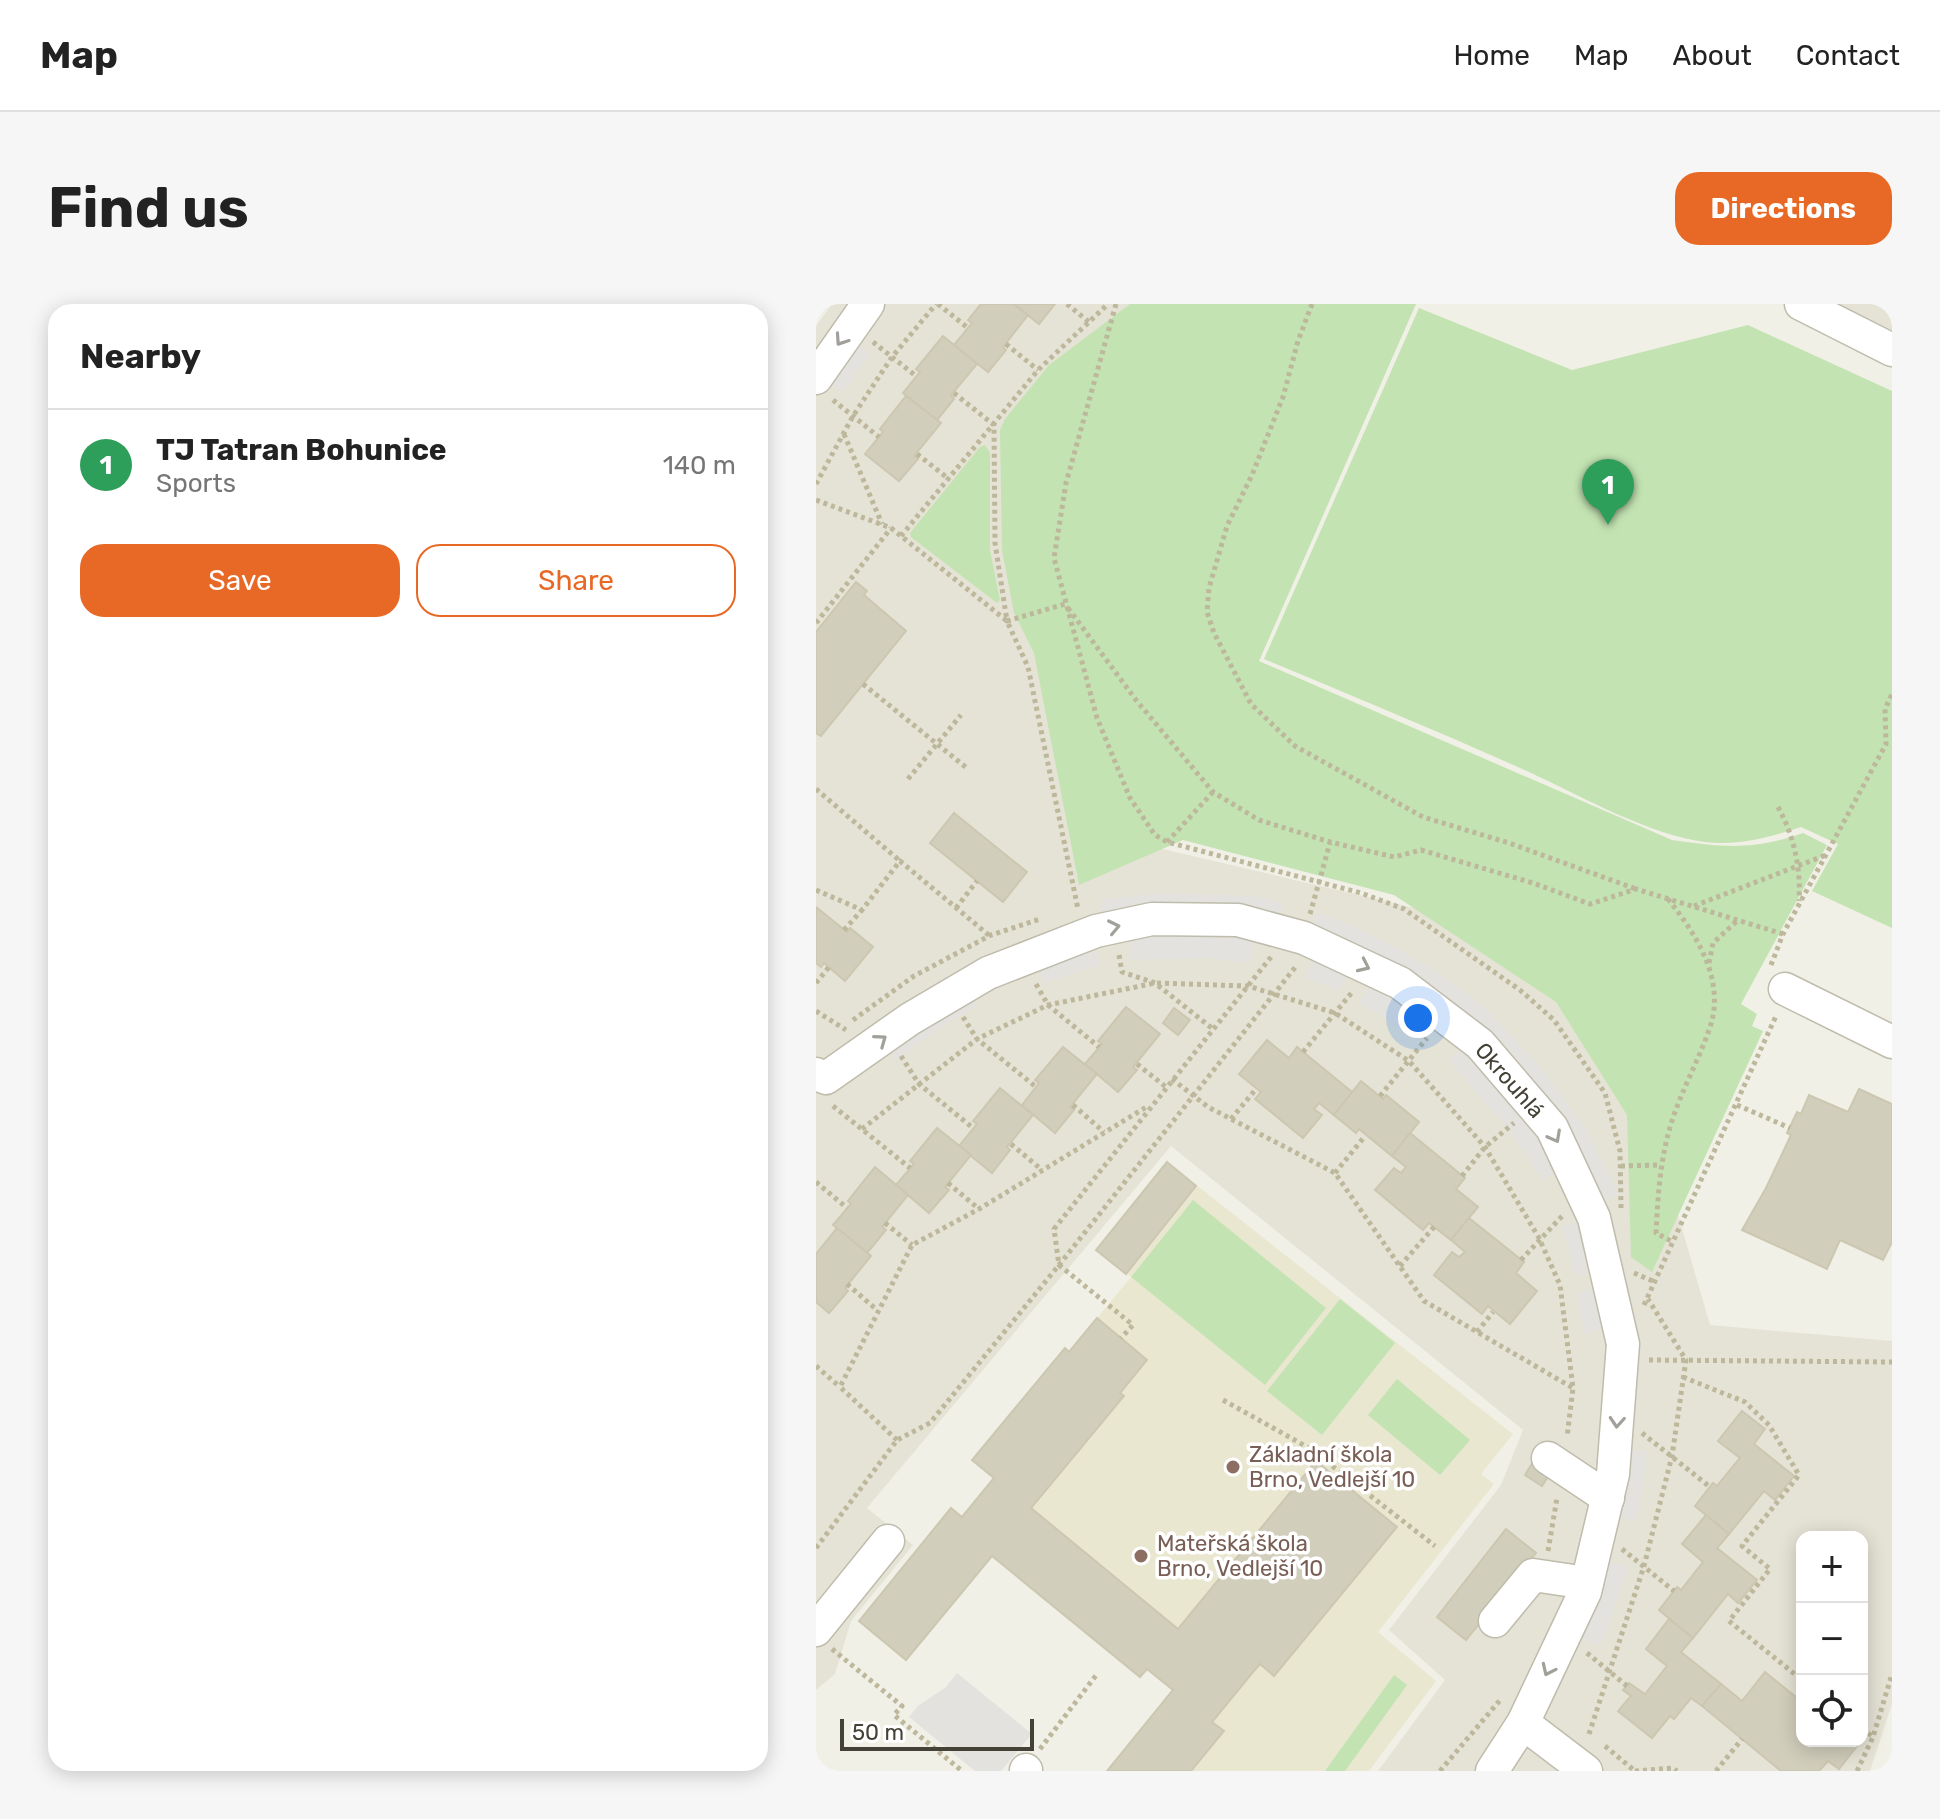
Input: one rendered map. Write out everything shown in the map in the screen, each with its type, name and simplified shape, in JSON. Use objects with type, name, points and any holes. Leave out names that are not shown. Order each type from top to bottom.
[{"type":"street","points":[[1801,304],[1892,350]]},
{"type":"street","points":[[822,387],[860,314]]},
{"type":"street","name":"Okrouhlá","points":[[823,1088],[826,1078],[887,1035],[951,995],[1014,962],[1096,931],[1152,919],[1238,920],[1301,939],[1400,983],[1480,1044],[1552,1128],[1594,1218],[1622,1352],[1613,1474],[1587,1583],[1523,1723],[1492,1771]]},
{"type":"street","points":[[1785,989],[1892,1042]]},
{"type":"street","points":[[1555,1463],[1608,1498]]},
{"type":"street","points":[[822,1638],[888,1541]]},
{"type":"street","points":[[1495,1621],[1533,1575],[1587,1583]]},
{"type":"street","points":[[1523,1723],[1586,1771]]},
{"type":"path","points":[[816,484],[853,416],[892,357],[937,304],[968,328]]},
{"type":"path","points":[[1067,304],[1089,322]]},
{"type":"path","points":[[901,536],[1038,370],[1108,304]]},
{"type":"path","points":[[1116,304],[1066,483],[1054,558],[1097,718],[1130,798],[1155,835],[1167,842],[1361,893],[1404,909],[1520,990],[1554,1020],[1605,1093],[1620,1151],[1621,1210]]},
{"type":"path","points":[[1312,304],[1283,397],[1252,475],[1227,526],[1209,588],[1207,612],[1214,633],[1251,704],[1295,746],[1423,817],[1509,843],[1636,889],[1783,934]]},
{"type":"path","points":[[860,314],[892,357],[916,376]]},
{"type":"path","points":[[1006,344],[1038,370]]},
{"type":"path","points":[[822,387],[879,437]]},
{"type":"path","points":[[954,393],[994,425]]},
{"type":"path","points":[[994,425],[995,543],[1007,621],[1028,667],[1080,922],[1117,946],[1122,972],[1155,983],[1213,1029]]},
{"type":"path","points":[[844,433],[883,525]]},
{"type":"path","points":[[917,454],[949,479]]},
{"type":"path","points":[[816,500],[891,528],[1007,621]]},
{"type":"path","points":[[816,623],[891,528]]},
{"type":"path","points":[[1007,621],[1065,604]]},
{"type":"path","points":[[1065,604],[1136,700],[1213,792],[1259,820],[1330,842],[1394,857],[1421,850],[1533,883],[1590,904],[1636,889]]},
{"type":"path","points":[[863,684],[968,769]]},
{"type":"path","points":[[1785,989],[1765,979],[1783,934],[1886,744],[1885,709],[1892,694]]},
{"type":"path","points":[[908,779],[961,715]]},
{"type":"path","points":[[816,789],[991,935],[1048,1005],[1099,1047]]},
{"type":"path","points":[[1167,842],[1213,792]]},
{"type":"path","points":[[1778,807],[1789,831],[1798,866],[1799,906]]},
{"type":"path","points":[[1319,883],[1330,842]]},
{"type":"path","points":[[1693,906],[1828,854]]},
{"type":"path","points":[[844,930],[900,861]]},
{"type":"path","points":[[956,908],[977,881]]},
{"type":"path","points":[[816,890],[862,910]]},
{"type":"path","points":[[1667,899],[1688,925],[1708,964],[1713,1002],[1711,1026],[1671,1123],[1660,1165],[1656,1233],[1673,1242]]},
{"type":"path","points":[[1708,964],[1713,943],[1738,920]]},
{"type":"path","points":[[1121,1338],[1133,1325],[1059,1265],[1054,1229],[1248,986],[1301,939]]},
{"type":"path","points":[[816,1548],[897,1440],[930,1423],[1059,1265],[1275,993],[1301,939]]},
{"type":"path","points":[[816,983],[829,967]]},
{"type":"path","points":[[1303,1052],[1370,969]]},
{"type":"path","points":[[862,1129],[977,1039],[1048,1005],[1155,983],[1248,986],[1275,993],[1335,1013],[1409,1061],[1485,1147],[1539,1238],[1560,1285],[1573,1403],[1555,1463],[1543,1577]]},
{"type":"path","points":[[951,995],[977,1039],[1036,1087]]},
{"type":"path","points":[[1380,1096],[1444,1016]]},
{"type":"path","points":[[1772,1028],[1622,1352],[1686,1360],[1892,1362]]},
{"type":"path","points":[[887,1035],[919,1084],[973,1128]]},
{"type":"path","points":[[1137,1064],[1166,1087]]},
{"type":"path","points":[[1172,1079],[1208,1107],[1335,1173],[1424,1301],[1573,1388]]},
{"type":"path","points":[[823,1088],[862,1129],[910,1168]]},
{"type":"path","points":[[1231,1119],[1256,1089]]},
{"type":"path","points":[[840,1387],[912,1245],[979,1209],[1152,1104]]},
{"type":"path","points":[[1073,1105],[1104,1132]]},
{"type":"path","points":[[1737,1105],[1790,1128]]},
{"type":"path","points":[[1462,1176],[1485,1147],[1534,1107]]},
{"type":"path","points":[[1335,1173],[1365,1136]]},
{"type":"path","points":[[1011,1144],[1042,1170]]},
{"type":"path","points":[[1621,1166],[1660,1165]]},
{"type":"path","points":[[816,1182],[847,1208]]},
{"type":"path","points":[[948,1183],[979,1209]]},
{"type":"path","points":[[1521,1260],[1583,1195]]},
{"type":"path","points":[[885,1223],[912,1245]]},
{"type":"path","points":[[1400,1266],[1434,1227]]},
{"type":"path","points":[[847,1284],[877,1310]]},
{"type":"path","points":[[1589,1734],[1644,1566],[1672,1456],[1686,1360],[1648,1298]]},
{"type":"path","points":[[1477,1332],[1493,1312]]},
{"type":"path","points":[[816,1366],[897,1440]]},
{"type":"path","points":[[1683,1377],[1745,1402],[1769,1425],[1799,1475],[1742,1546],[1770,1569],[1729,1621],[1796,1675]]},
{"type":"path","points":[[1223,1400],[1309,1448],[1435,1546]]},
{"type":"path","points":[[1618,1414],[1710,1487]]},
{"type":"path","points":[[1599,1531],[1674,1591]]},
{"type":"path","points":[[1565,1635],[1627,1686]]},
{"type":"path","points":[[822,1638],[902,1706],[894,1715],[962,1771]]},
{"type":"path","points":[[1026,1771],[1097,1674]]},
{"type":"path","points":[[1857,1771],[1873,1737],[1892,1674]]},
{"type":"path","points":[[1440,1771],[1510,1688]]},
{"type":"path","points":[[1868,1733],[1873,1737]]},
{"type":"path","points":[[1716,1771],[1742,1739]]},
{"type":"path","points":[[1635,1771],[1673,1768],[1677,1771]]},
{"type":"shaded area","points":[[832,304],[1199,304],[1111,837],[1492,926],[1639,1080],[1710,1325],[1892,1341],[1892,1704],[1870,1771],[1378,1771],[1445,1680],[1389,1630],[1501,1485],[1523,1430],[1171,1146],[867,1508],[913,1545],[851,1621],[835,1674],[816,1690],[816,326]]},
{"type":"shaded area","points":[[1793,304],[1892,304],[1892,365]]},
{"type":"shaded area","points":[[854,343],[870,353],[844,392],[828,381]]},
{"type":"shaded area","points":[[1163,893],[1254,896],[1283,902],[1280,919],[1312,928],[1317,912],[1405,952],[1446,978],[1484,1006],[1540,1067],[1585,1127],[1619,1194],[1604,1201],[1559,1172],[1542,1180],[1512,1134],[1449,1061],[1462,1047],[1425,1017],[1413,1036],[1359,1002],[1370,985],[1348,972],[1340,992],[1306,977],[1313,956],[1273,944],[1254,943],[1250,963],[1206,958],[1131,960],[1129,942],[1103,916],[1101,900]]},
{"type":"shaded area","points":[[1094,943],[1100,965],[1043,983],[1037,962]]},
{"type":"shaded area","points":[[970,993],[977,1006],[936,1030],[896,1060],[886,1048]]},
{"type":"shaded area","name":"Základní škola Brno, Vedlejší 10","points":[[1167,1162],[1513,1434],[1481,1474],[1494,1484],[1378,1632],[1436,1681],[1369,1771],[1107,1771],[1173,1690],[1147,1669],[1140,1677],[992,1556],[906,1660],[859,1621],[951,1508],[962,1517],[993,1479],[972,1460],[1065,1348],[1070,1351],[1131,1277],[1096,1250]]},
{"type":"shaded area","points":[[1581,1221],[1595,1271],[1576,1277],[1562,1227]]},
{"type":"shaded area","points":[[1600,1287],[1606,1329],[1584,1334],[1577,1292]]},
{"type":"shaded area","points":[[1628,1449],[1647,1452],[1637,1521],[1617,1517]]},
{"type":"shaded area","points":[[1607,1561],[1628,1567],[1600,1647],[1580,1638]]},
{"type":"shaded area","points":[[957,1673],[1032,1734],[1001,1771],[975,1771],[909,1717],[918,1706],[946,1687]]},
{"type":"green space","points":[[1130,304],[1416,304],[1259,661],[1672,840],[1738,846],[1768,843],[1803,833],[1827,845],[1741,1004],[1757,1014],[1752,1026],[1763,1031],[1652,1272],[1631,1257],[1627,1115],[1556,1002],[1394,895],[1183,840],[1079,885],[1034,653],[1014,613],[1002,550],[1000,430],[1005,419],[1049,365]]},
{"type":"green space","points":[[1419,308],[1572,370],[1748,325],[1892,391],[1892,928],[1812,891],[1838,844],[1801,827],[1742,842],[1705,842],[1683,838],[1638,823],[1463,743],[1264,659]]},
{"type":"green space","points":[[985,445],[990,453],[990,550],[1000,600],[997,603],[911,537],[910,533],[980,447]]},
{"type":"green space","points":[[1193,1200],[1326,1308],[1265,1385],[1131,1277]]},
{"type":"green space","points":[[1340,1299],[1395,1343],[1322,1435],[1267,1391]]},
{"type":"green space","points":[[1397,1379],[1470,1440],[1440,1475],[1368,1415]]},
{"type":"green space","points":[[1394,1675],[1407,1685],[1345,1771],[1325,1771]]},
{"type":"building","points":[[981,304],[1014,304],[1028,315],[988,372],[954,345],[972,323],[968,320]]},
{"type":"building","points":[[1014,304],[1055,304],[1039,324]]},
{"type":"building","points":[[943,336],[977,364],[951,395],[954,399],[937,420],[903,393],[920,372],[916,369]]},
{"type":"building","points":[[906,396],[941,423],[914,456],[918,459],[899,481],[865,454]]},
{"type":"building","points":[[856,582],[867,591],[864,595],[906,631],[821,736],[816,733],[816,632]]},
{"type":"building","points":[[954,813],[1027,872],[1003,902],[930,843]]},
{"type":"building","points":[[816,907],[847,932],[850,928],[873,947],[845,981],[824,963],[821,967],[816,963]]},
{"type":"building","points":[[1126,1007],[1160,1034],[1133,1067],[1137,1070],[1118,1092],[1085,1064],[1102,1044],[1098,1041]]},
{"type":"building","points":[[1174,1008],[1190,1020],[1178,1035],[1163,1023]]},
{"type":"building","points":[[1267,1040],[1289,1058],[1297,1047],[1352,1092],[1334,1115],[1319,1103],[1314,1109],[1322,1115],[1303,1138],[1255,1099],[1261,1092],[1239,1074]]},
{"type":"building","points":[[1063,1047],[1097,1074],[1070,1107],[1074,1110],[1055,1133],[1022,1105],[1039,1083],[1035,1080]]},
{"type":"building","points":[[1361,1081],[1383,1099],[1386,1095],[1419,1122],[1392,1156],[1359,1129],[1356,1133],[1334,1115]]},
{"type":"building","points":[[1000,1088],[1033,1115],[1007,1147],[1010,1150],[992,1173],[959,1146],[977,1124],[973,1121]]},
{"type":"building","points":[[1859,1089],[1892,1104],[1892,1242],[1883,1260],[1840,1240],[1827,1269],[1742,1230],[1791,1135],[1787,1133],[1797,1112],[1801,1114],[1809,1095],[1848,1112]]},
{"type":"building","points":[[937,1128],[971,1155],[945,1187],[949,1190],[929,1213],[896,1185],[914,1164],[910,1161]]},
{"type":"building","points":[[1410,1133],[1465,1178],[1456,1189],[1478,1207],[1451,1240],[1429,1223],[1423,1230],[1375,1190],[1394,1168],[1401,1173],[1406,1167],[1392,1156]]},
{"type":"building","points":[[1167,1162],[1196,1186],[1126,1274],[1096,1250]]},
{"type":"building","points":[[875,1167],[908,1195],[882,1227],[886,1230],[867,1253],[833,1225]]},
{"type":"building","points":[[1469,1218],[1524,1262],[1516,1273],[1537,1291],[1510,1324],[1488,1306],[1482,1314],[1434,1275],[1452,1252],[1459,1257],[1465,1252],[1451,1240]]},
{"type":"building","points":[[837,1228],[871,1256],[829,1313],[816,1302],[816,1254]]},
{"type":"building","points":[[1097,1318],[1147,1360],[1120,1393],[1124,1396],[1031,1508],[1178,1629],[1316,1461],[1397,1527],[1274,1676],[1260,1664],[1253,1672],[1212,1722],[1224,1731],[1191,1771],[1107,1771],[1173,1690],[1147,1669],[1140,1677],[992,1556],[906,1660],[859,1621],[951,1508],[962,1517],[994,1478],[972,1460],[1065,1348],[1069,1352]]},
{"type":"building","points":[[1742,1411],[1765,1429],[1754,1444],[1794,1476],[1775,1500],[1764,1491],[1729,1534],[1695,1506],[1713,1483],[1717,1486],[1740,1458],[1718,1441]]},
{"type":"building","points":[[1535,1459],[1552,1470],[1542,1486],[1525,1475]]},
{"type":"building","points":[[1706,1515],[1729,1534],[1717,1548],[1757,1580],[1738,1603],[1728,1594],[1693,1638],[1659,1610],[1677,1587],[1681,1590],[1703,1562],[1682,1544]]},
{"type":"building","points":[[1506,1529],[1536,1553],[1466,1640],[1437,1617]]},
{"type":"building","points":[[1669,1619],[1693,1638],[1681,1652],[1721,1684],[1702,1706],[1691,1698],[1674,1719],[1670,1716],[1652,1738],[1618,1711],[1631,1696],[1623,1690],[1629,1683],[1645,1694],[1667,1666],[1646,1649]]},
{"type":"building","points":[[1765,1672],[1796,1697],[1796,1747],[1856,1747],[1839,1769],[1828,1761],[1819,1771],[1781,1771],[1702,1706],[1721,1684],[1742,1701]]},
{"type":"place","name":"TJ Tatran Bohunice","points":[[1608,525]]},
{"type":"place","name":"Základní škola Brno, Vedlejší 10","points":[[1233,1467]]},
{"type":"place","name":"Mateřská škola Brno, Vedlejší 10","points":[[1141,1556]]}]
